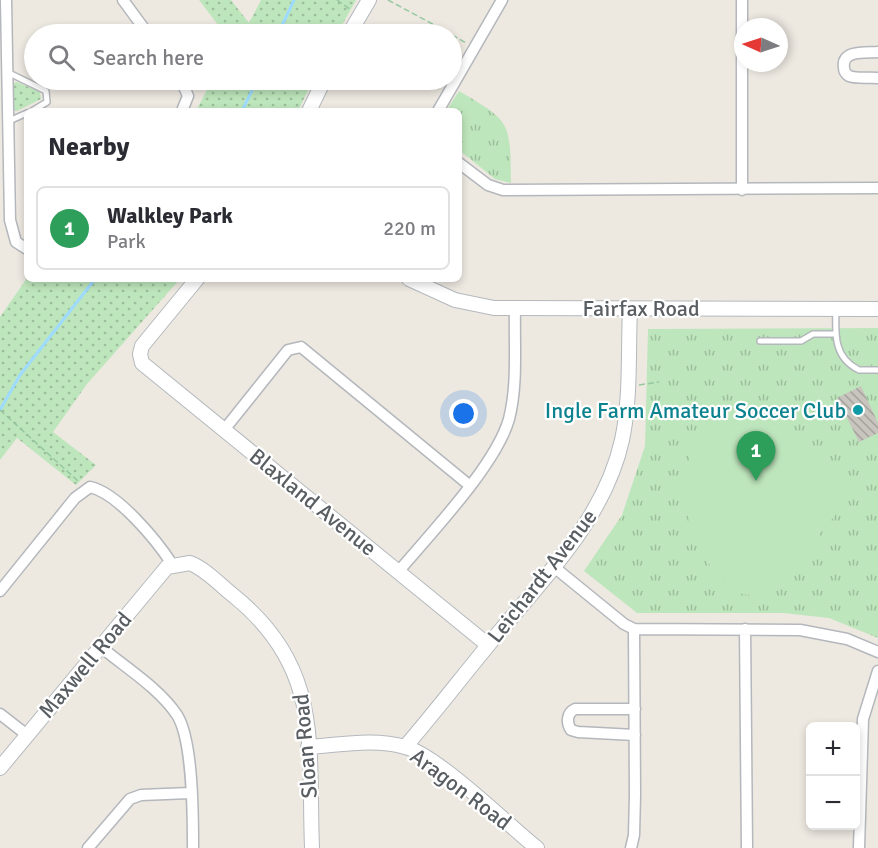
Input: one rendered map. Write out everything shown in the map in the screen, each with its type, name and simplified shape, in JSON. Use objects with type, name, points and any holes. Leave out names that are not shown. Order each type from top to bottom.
[{"type":"street","points":[[6,0],[8,122],[4,162],[11,228],[16,242],[24,247]]},
{"type":"street","points":[[123,0],[141,24]]},
{"type":"street","points":[[355,24],[369,0]]},
{"type":"street","points":[[462,69],[501,0]]},
{"type":"street","points":[[742,0],[742,189]]},
{"type":"street","points":[[878,52],[853,54],[846,58],[844,64],[845,72],[850,76],[878,78]]},
{"type":"street","points":[[183,108],[188,96],[185,90]]},
{"type":"street","points":[[310,108],[319,90]]},
{"type":"street","points":[[440,108],[450,90]]},
{"type":"street","points":[[462,166],[488,185],[503,190],[878,188]]},
{"type":"street","name":"Blaxland Avenue","points":[[195,282],[146,341],[140,357],[145,366],[488,645]]},
{"type":"street","name":"Fairfax Road","points":[[416,282],[455,300],[483,307],[515,309],[878,309]]},
{"type":"street","points":[[398,572],[469,485],[494,452],[506,430],[511,412],[515,309]]},
{"type":"street","name":"Leichardt Avenue","points":[[405,747],[554,567],[590,518],[610,477],[622,440],[627,390],[630,309]]},
{"type":"street","points":[[224,430],[288,350],[301,347],[469,485]]},
{"type":"street","points":[[0,591],[86,488],[93,487],[99,490],[140,521],[172,564]]},
{"type":"street","name":"Sloan Road","points":[[172,564],[190,563],[201,568],[255,614],[272,633],[297,676],[304,703],[309,747],[312,848]]},
{"type":"street","name":"Maxwell Road","points":[[0,768],[172,564]]},
{"type":"street","points":[[554,567],[624,624],[634,629],[745,629],[817,632],[846,639],[878,652]]},
{"type":"street","points":[[630,848],[634,835],[634,629]]},
{"type":"street","points":[[745,629],[747,848]]},
{"type":"street","points":[[101,647],[156,693],[177,716],[187,743],[193,848]]},
{"type":"street","points":[[859,848],[863,719],[878,671]]},
{"type":"street","points":[[635,709],[575,709],[569,715],[568,723],[571,730],[578,732],[635,735]]},
{"type":"street","points":[[0,714],[27,735]]},
{"type":"street","name":"Aragon Road","points":[[309,747],[378,743],[405,747],[444,771],[537,848]]},
{"type":"street","points":[[88,848],[124,804],[135,796],[190,793]]},
{"type":"lane","points":[[8,72],[24,79]]},
{"type":"lane","points":[[37,108],[47,102],[45,90]]},
{"type":"lane","points":[[8,122],[24,114]]},
{"type":"lane","points":[[836,308],[835,334],[838,348],[846,361],[859,370],[878,370]]},
{"type":"lane","points":[[760,341],[801,341],[813,334],[835,334]]},
{"type":"path","points":[[337,0],[353,11]]},
{"type":"path","points":[[388,0],[431,24]]},
{"type":"path","points":[[462,41],[474,48]]},
{"type":"path","points":[[627,390],[658,382]]},
{"type":"path","points":[[0,410],[86,488]]},
{"type":"green space","points":[[199,0],[231,0],[249,23],[261,0],[356,0],[343,24],[217,24]]},
{"type":"green space","points":[[17,82],[24,85],[24,90],[40,92],[41,99],[17,111],[12,109],[12,84]]},
{"type":"green space","points":[[207,90],[308,90],[299,108],[198,108]]},
{"type":"green space","points":[[459,91],[498,118],[508,135],[511,183],[495,179],[462,152],[462,108],[448,108]]},
{"type":"green space","points":[[24,282],[177,282],[87,384],[53,432],[96,465],[76,485],[17,438],[0,460],[0,317]]},
{"type":"green space","points":[[878,328],[878,638],[829,618],[783,613],[637,613],[584,571],[622,515],[645,446],[648,329]]},
{"type":"green space","points":[[728,408],[776,414],[851,483],[851,495],[846,502],[770,594],[742,594],[718,575],[699,547],[687,514],[685,480],[691,454],[704,433]]},
{"type":"building","name":"Ingle Farm Amateur Soccer Club","points":[[861,386],[878,423],[878,433],[859,442],[837,398]]},
{"type":"waterway","points":[[283,24],[294,0]]},
{"type":"waterway","points":[[243,108],[252,90]]},
{"type":"waterway","points":[[0,410],[20,375],[93,282]]},
{"type":"place","name":"Ingle Farm Amateur Soccer Club","points":[[858,410]]},
{"type":"place","name":"Walkley Park","points":[[756,481]]}]
